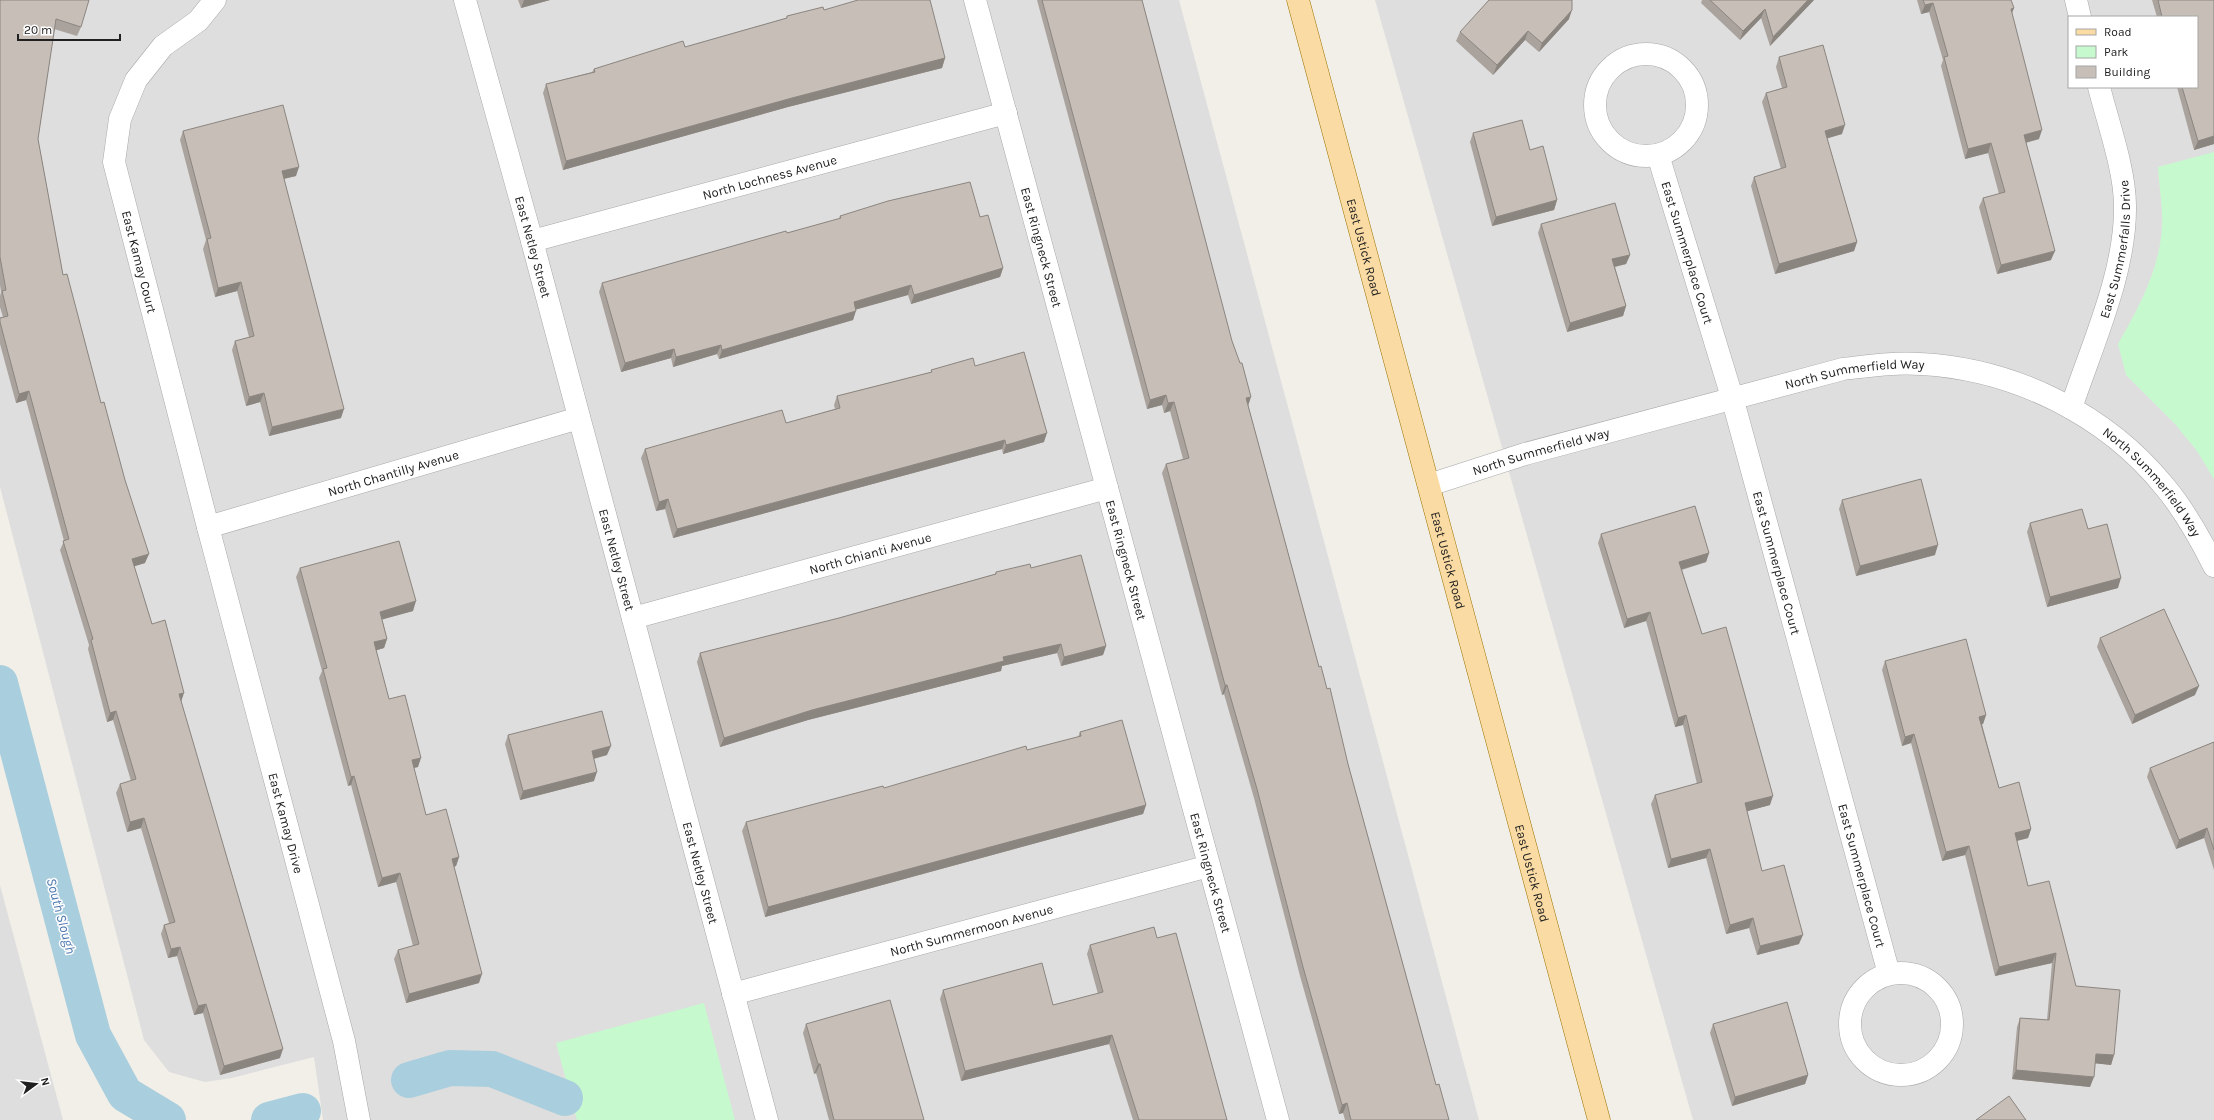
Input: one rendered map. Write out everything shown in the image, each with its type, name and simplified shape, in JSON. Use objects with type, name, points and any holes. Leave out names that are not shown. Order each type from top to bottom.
[{"type":"main road","name":"East Ustick Road","points":[[1298,0],[1598,1120]]},
{"type":"street","name":"East Kamay Court","points":[[208,528],[114,162],[120,119],[136,80],[163,46],[198,22],[214,0]]},
{"type":"street","name":"East Netley Street","points":[[464,0],[532,241],[767,1120]]},
{"type":"street","name":"East Ringneck Street","points":[[975,0],[1278,1120]]},
{"type":"street","points":[[2076,0],[2080,16]]},
{"type":"street","points":[[1634,54],[1654,54],[1673,61],[1688,75],[1696,93],[1697,113],[1690,132],[1676,147],[1658,156],[1638,156],[1619,149],[1604,135],[1596,117],[1595,97],[1602,78],[1616,63],[1634,54]]},
{"type":"street","name":"East Summerfalls Drive","points":[[2071,408],[2114,282],[2124,244],[2124,197],[2119,166],[2099,88]]},
{"type":"street","name":"North Lochness Avenue","points":[[532,241],[1006,113]]},
{"type":"street","name":"East Summerplace Court","points":[[1658,156],[1732,397],[1889,974]]},
{"type":"street","name":"North Summerfield Way","points":[[1428,486],[1525,454],[1732,397],[1843,369],[1882,364],[1921,364],[1960,368],[1998,377],[2036,390],[2071,408],[2107,431],[2137,457],[2165,486],[2188,518],[2214,566]]},
{"type":"street","name":"North Chantilly Avenue","points":[[208,528],[579,418]]},
{"type":"street","name":"North Chianti Avenue","points":[[633,618],[1107,488]]},
{"type":"street","name":"East Kamay Drive","points":[[208,528],[344,1041],[359,1120]]},
{"type":"street","name":"North Summermoon Avenue","points":[[733,994],[1209,866]]},
{"type":"street","points":[[1909,973],[1928,980],[1943,994],[1950,1012],[1951,1032],[1945,1051],[1931,1066],[1912,1074],[1892,1075],[1874,1068],[1859,1054],[1850,1036],[1850,1016],[1857,997],[1870,982],[1889,974],[1909,973]]},
{"type":"shaded area","points":[[0,0],[1179,0],[1479,1120],[323,1120],[314,1057],[232,1078],[205,1082],[169,1072],[144,1040],[0,487]]},
{"type":"shaded area","points":[[1375,0],[2214,0],[2214,1120],[1693,1120]]},
{"type":"shaded area","points":[[0,885],[63,1120],[0,1120]]},
{"type":"green space","points":[[2214,152],[2214,479],[2197,451],[2175,424],[2126,375],[2118,344],[2141,302],[2153,272],[2157,257],[2162,226],[2158,167]]},
{"type":"green space","points":[[704,1003],[735,1120],[577,1120],[556,1043]]},
{"type":"building","points":[[0,0],[89,0],[81,27],[56,19],[38,139],[63,275],[67,274],[101,403],[104,402],[125,480],[149,554],[132,559],[152,624],[165,620],[184,693],[179,694],[283,1049],[224,1066],[206,1004],[198,1006],[180,947],[171,949],[164,925],[175,922],[144,818],[130,822],[120,784],[136,779],[116,711],[110,713],[91,640],[93,639],[63,541],[69,539],[29,391],[19,394],[0,322],[0,318],[8,316],[2,291],[6,290],[0,257]]},
{"type":"building","points":[[858,0],[930,0],[945,58],[792,98],[566,161],[546,84],[595,72],[594,69],[683,41],[685,47],[787,18],[787,16],[823,7],[824,10]]},
{"type":"building","points":[[1042,0],[1142,0],[1232,341],[1240,363],[1242,363],[1251,397],[1246,398],[1319,667],[1321,666],[1327,689],[1330,688],[1348,764],[1436,1085],[1439,1084],[1449,1120],[1351,1120],[1347,1103],[1342,1105],[1303,967],[1257,789],[1227,685],[1225,685],[1166,464],[1189,458],[1174,402],[1168,403],[1166,395],[1150,400]]},
{"type":"building","points":[[1489,0],[1572,0],[1572,10],[1542,43],[1528,31],[1497,65],[1460,32]]},
{"type":"building","points":[[1710,0],[1808,0],[1773,37],[1765,9],[1743,31]]},
{"type":"building","points":[[1923,0],[2011,0],[2014,8],[2011,9],[2042,130],[2024,135],[2055,251],[2001,265],[1983,198],[2005,192],[1991,143],[1968,149],[1944,57],[1948,56],[1933,3],[1925,5]]},
{"type":"building","points":[[2158,0],[2214,0],[2214,136],[2198,141],[2182,88],[2198,88],[2198,16],[2162,16]]},
{"type":"building","points":[[1823,45],[1845,125],[1825,131],[1857,242],[1779,264],[1754,177],[1786,167],[1766,93],[1787,87],[1779,57]]},
{"type":"building","points":[[283,105],[299,167],[282,171],[344,409],[272,427],[264,393],[249,397],[235,341],[254,336],[241,282],[218,288],[207,239],[211,238],[183,131]]},
{"type":"building","points":[[1522,120],[1530,150],[1543,146],[1557,200],[1496,217],[1473,133]]},
{"type":"building","points":[[970,182],[980,217],[988,215],[1003,268],[914,295],[911,285],[854,302],[856,311],[722,350],[721,345],[676,357],[674,349],[625,363],[602,283],[786,231],[787,233],[841,218],[840,216],[888,201]]},
{"type":"building","points":[[1615,203],[1630,255],[1612,259],[1626,306],[1570,323],[1541,224]]},
{"type":"building","points":[[1024,352],[1047,433],[1006,445],[1005,440],[677,529],[668,499],[659,502],[645,449],[782,410],[786,423],[840,408],[837,396],[932,372],[931,370],[973,358],[975,366]]},
{"type":"building","points":[[1921,479],[1938,545],[1860,566],[1842,500]]},
{"type":"building","points":[[1695,506],[1709,553],[1679,562],[1702,634],[1726,627],[1773,796],[1745,803],[1762,871],[1784,865],[1803,935],[1760,946],[1753,918],[1730,925],[1710,849],[1671,859],[1655,795],[1702,782],[1686,715],[1678,718],[1650,612],[1627,619],[1601,534]]},
{"type":"building","points":[[2082,509],[2088,529],[2107,524],[2121,578],[2050,597],[2030,523]]},
{"type":"building","points":[[399,541],[416,601],[380,612],[387,639],[374,642],[389,699],[405,695],[421,758],[412,760],[426,815],[446,809],[459,857],[452,859],[482,974],[409,994],[398,950],[419,944],[400,873],[382,878],[354,776],[351,777],[323,669],[327,668],[300,568]]},
{"type":"building","points":[[1081,555],[1106,646],[1064,657],[1061,644],[1003,657],[1004,661],[812,710],[724,738],[700,653],[839,618],[996,574],[996,572],[1030,564],[1031,568]]},
{"type":"building","points":[[2164,609],[2199,686],[2135,715],[2100,638]]},
{"type":"building","points":[[1966,639],[1986,715],[1979,717],[1999,788],[2019,782],[2031,829],[2015,833],[2028,886],[2049,881],[2076,986],[2120,990],[2114,1055],[2096,1054],[2094,1077],[2016,1070],[2020,1018],[2049,1020],[2056,953],[1999,967],[1969,846],[1946,852],[1914,734],[1905,737],[1885,661]]},
{"type":"building","points":[[602,711],[611,746],[592,751],[597,772],[523,791],[508,735]]},
{"type":"building","points":[[1122,720],[1146,805],[768,907],[746,822],[883,786],[884,788],[1026,746],[1027,750],[1081,736],[1080,732]]},
{"type":"building","points":[[2214,742],[2214,850],[2207,828],[2179,840],[2150,768]]},
{"type":"building","points":[[1154,927],[1157,938],[1176,933],[1227,1120],[1139,1120],[1112,1035],[965,1071],[943,990],[1042,963],[1053,1005],[1103,992],[1090,945]]},
{"type":"building","points":[[890,1000],[924,1120],[834,1120],[820,1064],[818,1064],[806,1024]]},
{"type":"building","points":[[1787,1002],[1808,1075],[1735,1097],[1713,1024]]},
{"type":"building","points":[[2009,1096],[2026,1120],[1976,1120]]},
{"type":"waterway","name":"South Slough","points":[[0,683],[93,1035],[125,1094],[168,1120]]},
{"type":"waterway","name":"South Slough","points":[[409,1080],[450,1068],[492,1069],[565,1098]]},
{"type":"waterway","name":"South Slough","points":[[269,1120],[303,1111]]}]
